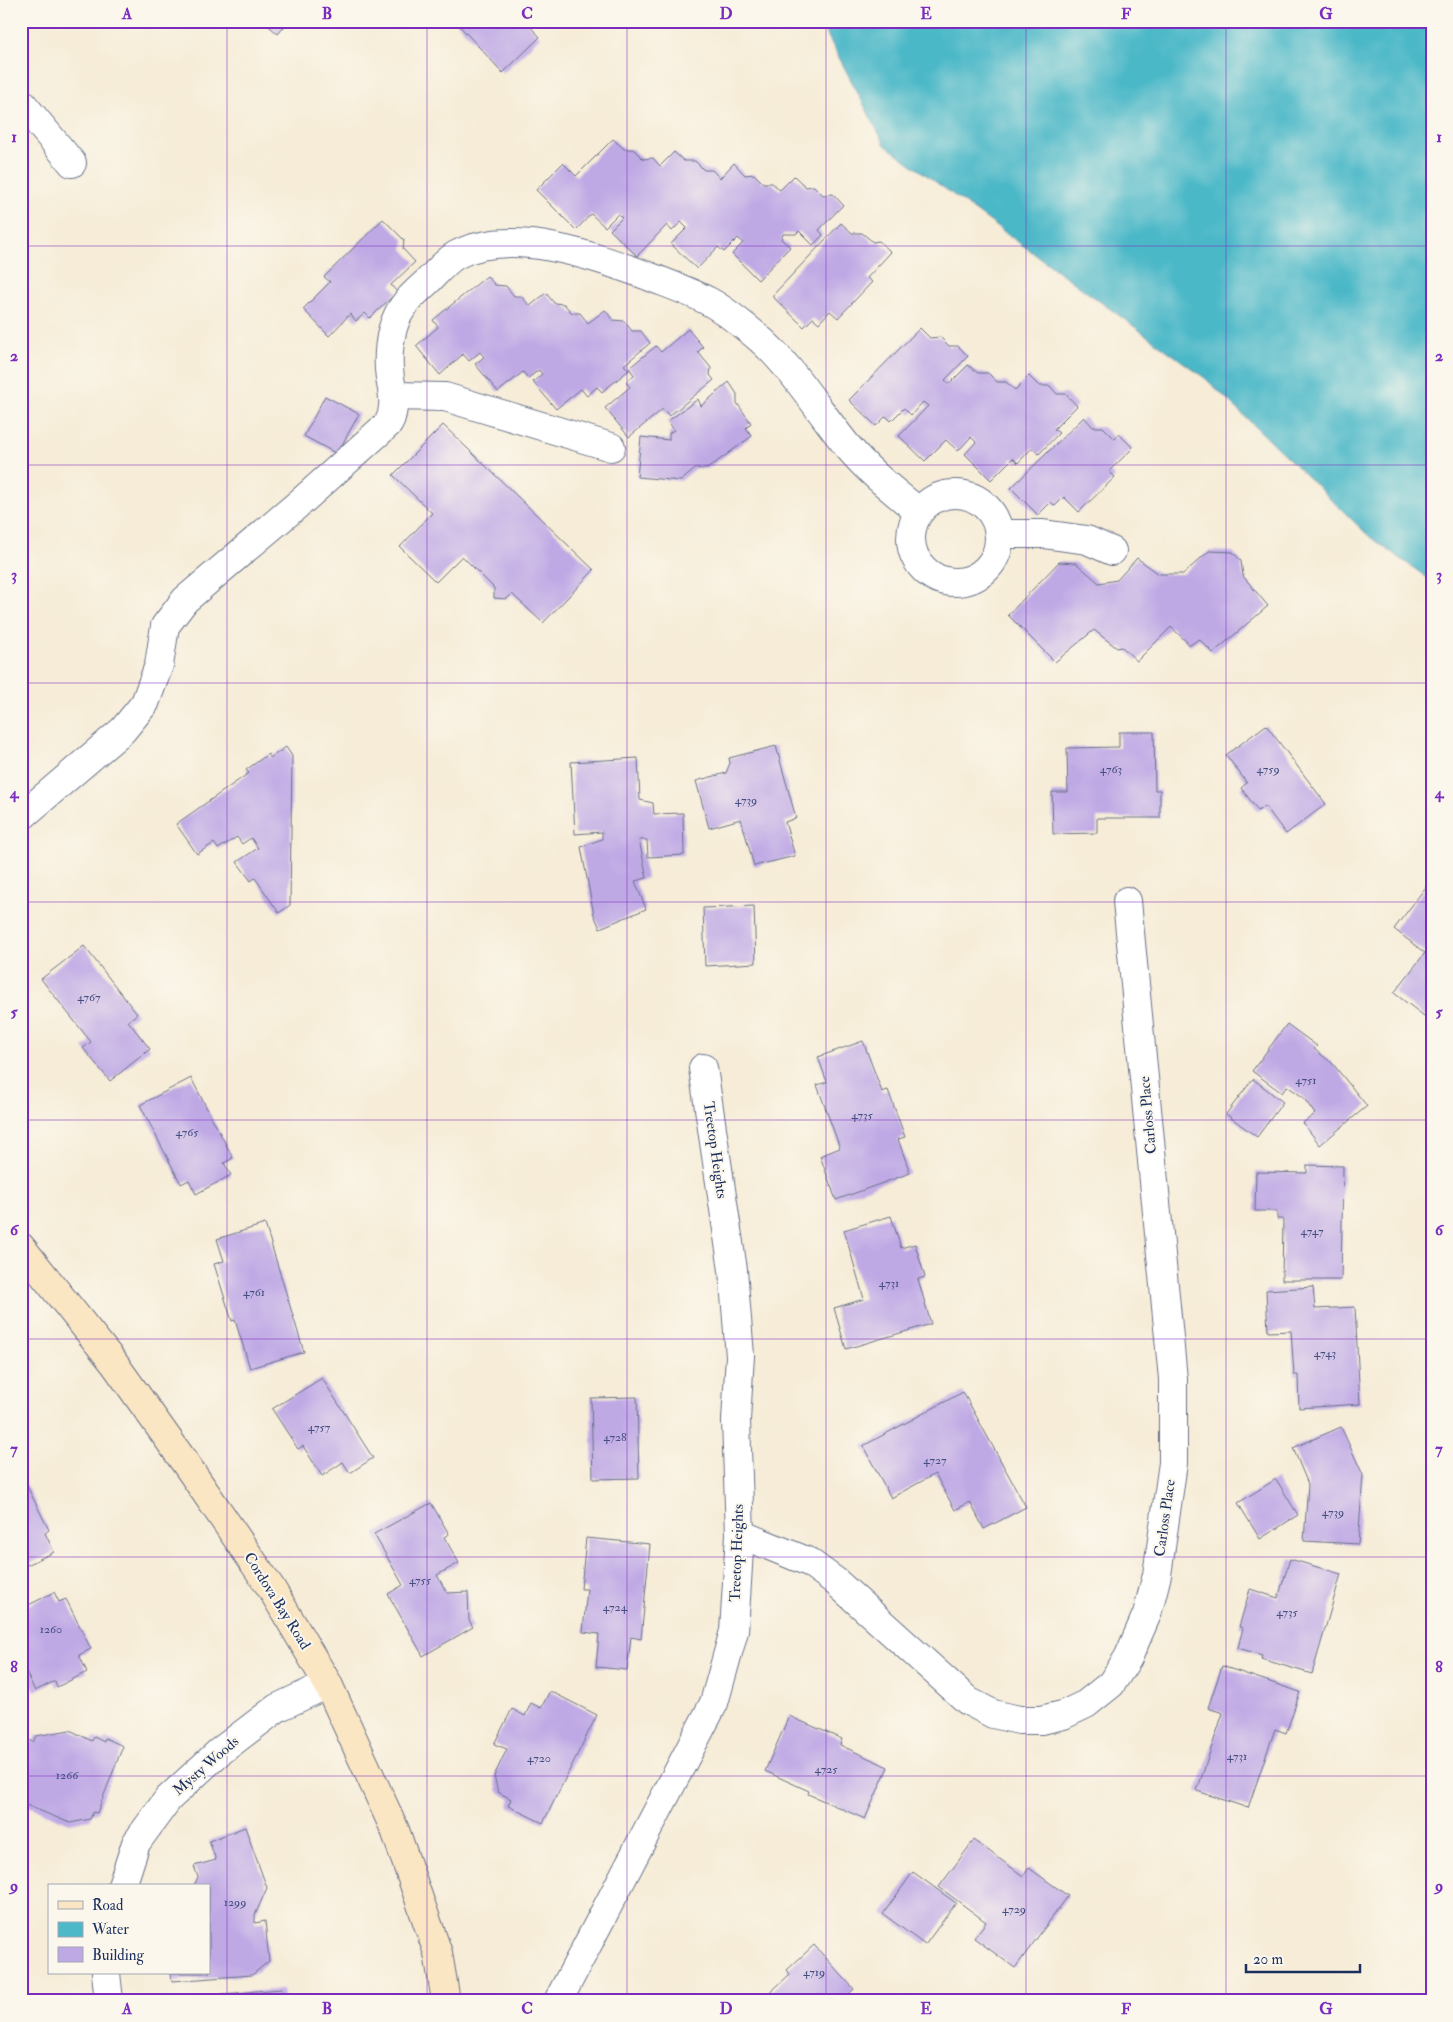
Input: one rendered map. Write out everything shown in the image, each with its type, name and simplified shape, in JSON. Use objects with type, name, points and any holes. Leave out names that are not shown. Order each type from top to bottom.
[{"type":"main road","name":"Cordova Bay Road","points":[[21,1247],[114,1363],[188,1467],[271,1588],[328,1684],[395,1830],[438,1953],[446,2001]]},
{"type":"street","points":[[21,102],[72,163]]},
{"type":"street","points":[[21,817],[123,730],[145,702],[159,665],[165,626],[185,600],[389,423],[393,412],[394,396],[388,361],[392,333],[398,315],[407,300],[455,256],[484,246],[514,244],[558,248],[602,259],[678,287],[709,301],[756,335],[800,384],[851,450],[882,482],[919,512]]},
{"type":"street","points":[[394,396],[445,397],[611,447]]},
{"type":"street","points":[[959,494],[974,498],[986,506],[995,519],[999,534],[998,549],[992,563],[982,573],[970,580],[956,582],[942,580],[930,574],[920,564],[913,552],[910,538],[913,524],[919,512],[930,501],[944,495],[959,494]]},
{"type":"street","points":[[999,534],[1043,534],[1087,540],[1112,551]]},
{"type":"street","name":"Carloss Place","points":[[740,1534],[809,1562],[849,1594],[968,1701],[993,1714],[1019,1720],[1041,1720],[1064,1715],[1086,1704],[1111,1684],[1128,1658],[1147,1614],[1157,1575],[1173,1463],[1173,1378],[1127,901]]},
{"type":"street","name":"Treetop Heights","points":[[558,2001],[714,1703],[734,1631],[740,1534],[736,1420],[740,1356],[738,1314],[703,1068]]},
{"type":"street","name":"Mysty Woods","points":[[123,1884],[136,1843],[168,1799],[218,1753],[276,1708],[328,1684]]},
{"type":"street","points":[[106,1974],[109,2001]]},
{"type":"water","points":[[820,21],[1432,21],[1432,581],[1370,537],[1205,378],[885,145]]},
{"type":"building","points":[[263,21],[289,21],[278,34]]},
{"type":"building","points":[[455,21],[525,21],[540,37],[503,73]]},
{"type":"building","points":[[613,139],[624,149],[633,149],[643,159],[653,158],[660,166],[674,152],[684,161],[695,161],[704,170],[712,170],[720,178],[734,163],[745,175],[754,174],[763,183],[772,183],[780,190],[794,176],[806,187],[814,186],[823,195],[833,194],[843,205],[819,230],[823,235],[813,245],[799,231],[796,234],[783,234],[781,239],[790,247],[758,280],[732,254],[743,243],[738,238],[724,252],[718,247],[697,269],[671,244],[687,228],[681,222],[672,231],[667,225],[637,256],[610,230],[622,218],[618,214],[605,227],[591,214],[576,230],[536,190],[563,163],[576,176]]},
{"type":"building","points":[[383,219],[404,240],[403,249],[415,262],[391,285],[397,292],[370,318],[365,313],[356,321],[350,314],[329,336],[303,309],[330,282],[324,277]]},
{"type":"building","points":[[841,223],[852,233],[862,233],[873,242],[879,241],[891,252],[867,278],[872,282],[838,318],[830,311],[819,323],[813,318],[804,327],[772,296]]},
{"type":"building","points":[[487,276],[495,285],[506,286],[514,296],[521,296],[530,306],[546,293],[554,303],[564,304],[572,313],[580,313],[588,323],[605,310],[613,320],[624,321],[632,331],[641,331],[650,343],[624,365],[629,370],[602,392],[597,387],[587,396],[581,389],[556,409],[533,382],[542,374],[539,370],[528,378],[523,372],[498,392],[475,364],[484,357],[480,352],[469,361],[463,354],[440,375],[416,346],[438,327],[433,320]]},
{"type":"building","points":[[920,328],[930,338],[940,337],[949,346],[958,346],[968,356],[945,380],[949,384],[968,365],[978,373],[988,373],[997,382],[1006,382],[1015,390],[1029,376],[1039,386],[1050,386],[1057,394],[1066,394],[1077,406],[1054,429],[1059,433],[1039,454],[1032,448],[1018,463],[1013,458],[991,480],[965,454],[976,442],[971,437],[958,451],[946,440],[925,461],[899,436],[928,406],[923,402],[911,415],[904,408],[891,421],[886,416],[876,426],[849,400]]},
{"type":"building","points":[[688,329],[703,347],[698,352],[711,368],[710,375],[714,380],[669,416],[663,409],[629,437],[605,408],[630,387],[626,382],[634,375],[629,368],[656,346],[661,352]]},
{"type":"building","points":[[729,382],[737,394],[737,403],[751,423],[746,428],[752,436],[707,469],[696,468],[681,481],[637,477],[641,437],[669,440],[669,433],[674,430],[668,421],[698,399],[701,406]]},
{"type":"building","points":[[325,396],[359,414],[337,454],[304,436]]},
{"type":"building","points":[[1084,417],[1093,427],[1103,427],[1115,439],[1119,434],[1133,448],[1109,471],[1115,477],[1079,512],[1064,497],[1055,506],[1051,502],[1038,515],[1011,488]]},
{"type":"building","points":[[443,425],[594,570],[543,623],[512,594],[507,599],[494,598],[494,588],[462,556],[436,582],[400,547],[432,513],[393,475]]},
{"type":"building","points":[[1209,551],[1233,552],[1241,561],[1243,576],[1268,606],[1213,653],[1199,639],[1190,645],[1171,627],[1137,661],[1122,647],[1117,648],[1094,630],[1055,662],[1008,615],[1059,562],[1076,563],[1099,583],[1117,580],[1137,558],[1159,574],[1183,574]]},
{"type":"building","points":[[1266,725],[1326,804],[1286,834],[1265,806],[1258,811],[1241,788],[1247,783],[1226,755]]},
{"type":"building","points":[[1119,732],[1154,732],[1155,790],[1160,790],[1160,818],[1097,818],[1097,833],[1053,834],[1052,792],[1068,792],[1067,748],[1119,747]]},
{"type":"building","points":[[776,746],[796,818],[785,822],[795,856],[754,866],[741,819],[709,828],[696,781],[726,773],[730,763],[729,758]]},
{"type":"building","points":[[286,747],[292,756],[290,905],[279,913],[255,878],[251,881],[237,862],[258,848],[251,838],[242,844],[237,837],[218,849],[214,843],[197,854],[176,824],[249,773],[246,770],[268,754],[270,758]]},
{"type":"building","points":[[638,758],[640,800],[653,803],[654,814],[683,813],[684,855],[648,857],[647,840],[639,840],[647,878],[635,881],[646,909],[600,928],[594,915],[581,847],[602,839],[602,832],[575,834],[571,762]]},
{"type":"building","points":[[1432,879],[1432,1022],[1394,993],[1425,953],[1394,929]]},
{"type":"building","points":[[754,906],[756,963],[705,966],[703,908]]},
{"type":"building","points":[[84,946],[137,1014],[128,1021],[150,1049],[110,1081],[83,1048],[91,1042],[41,979]]},
{"type":"building","points":[[1287,1024],[1317,1046],[1314,1049],[1332,1063],[1367,1106],[1320,1145],[1303,1123],[1315,1114],[1303,1097],[1287,1086],[1282,1093],[1252,1071]]},
{"type":"building","points":[[863,1041],[882,1092],[888,1090],[905,1137],[898,1139],[910,1173],[836,1200],[820,1156],[840,1148],[817,1085],[827,1082],[818,1057]]},
{"type":"building","points":[[191,1078],[233,1158],[224,1163],[231,1175],[196,1194],[189,1180],[181,1184],[140,1105]]},
{"type":"building","points":[[1253,1079],[1283,1102],[1257,1137],[1226,1114]]},
{"type":"building","points":[[1307,1165],[1343,1166],[1341,1280],[1282,1280],[1283,1219],[1277,1219],[1277,1211],[1255,1211],[1256,1172],[1307,1173]]},
{"type":"building","points":[[891,1216],[901,1248],[915,1244],[925,1277],[918,1279],[931,1324],[846,1349],[834,1308],[864,1299],[844,1230]]},
{"type":"building","points":[[265,1224],[304,1352],[250,1368],[235,1320],[232,1321],[214,1264],[224,1261],[217,1239]]},
{"type":"building","points":[[1313,1287],[1315,1309],[1355,1307],[1360,1404],[1299,1408],[1298,1375],[1294,1375],[1291,1331],[1268,1332],[1266,1290]]},
{"type":"building","points":[[322,1378],[373,1458],[350,1473],[343,1462],[322,1476],[303,1446],[298,1449],[272,1409]]},
{"type":"building","points":[[963,1392],[1026,1507],[984,1529],[970,1502],[955,1510],[935,1474],[891,1498],[863,1446]]},
{"type":"building","points":[[637,1397],[639,1478],[593,1479],[591,1398]]},
{"type":"building","points":[[1341,1427],[1363,1475],[1358,1544],[1304,1541],[1308,1484],[1293,1448]]},
{"type":"building","points":[[1276,1479],[1298,1515],[1260,1539],[1238,1503]]},
{"type":"building","points":[[24,1480],[49,1530],[45,1533],[54,1552],[21,1568],[21,1481]]},
{"type":"building","points":[[431,1503],[449,1534],[444,1537],[459,1563],[437,1575],[447,1593],[468,1592],[469,1620],[473,1627],[423,1656],[388,1594],[403,1585],[374,1534]]},
{"type":"building","points":[[586,1538],[650,1544],[641,1639],[631,1637],[627,1670],[596,1667],[599,1634],[583,1632],[587,1589],[581,1589]]},
{"type":"building","points":[[1290,1559],[1341,1574],[1312,1674],[1261,1659],[1262,1655],[1238,1648],[1243,1628],[1239,1627],[1250,1589],[1278,1598]]},
{"type":"building","points":[[54,1592],[59,1602],[66,1599],[91,1649],[79,1655],[87,1672],[57,1687],[55,1681],[35,1691],[21,1662],[21,1609]]},
{"type":"building","points":[[1222,1666],[1300,1692],[1286,1733],[1275,1729],[1248,1808],[1197,1791],[1223,1713],[1208,1708]]},
{"type":"building","points":[[550,1691],[597,1715],[543,1823],[508,1806],[511,1799],[498,1792],[494,1776],[507,1749],[494,1744],[512,1709],[525,1716],[531,1703],[541,1708]]},
{"type":"building","points":[[789,1716],[842,1739],[840,1745],[888,1767],[865,1819],[808,1794],[809,1791],[765,1771]]},
{"type":"building","points":[[70,1730],[92,1741],[94,1737],[104,1742],[105,1738],[123,1746],[97,1813],[93,1812],[90,1819],[70,1823],[21,1803],[21,1737],[33,1742],[36,1736]]},
{"type":"building","points":[[245,1827],[267,1888],[255,1915],[255,1923],[265,1921],[269,1961],[252,1975],[172,1981],[171,1974],[210,1974],[210,1884],[195,1884],[198,1877],[194,1866],[216,1860],[209,1841]]},
{"type":"building","points":[[974,1840],[1023,1876],[1029,1868],[1068,1896],[1015,1968],[974,1938],[986,1922],[939,1887]]},
{"type":"building","points":[[913,1872],[956,1903],[925,1945],[883,1914]]},
{"type":"building","points":[[814,1945],[854,1989],[842,2001],[761,2001],[790,1974],[787,1970]]},
{"type":"building","points":[[282,1989],[284,2001],[222,2001],[221,1994]]}]
